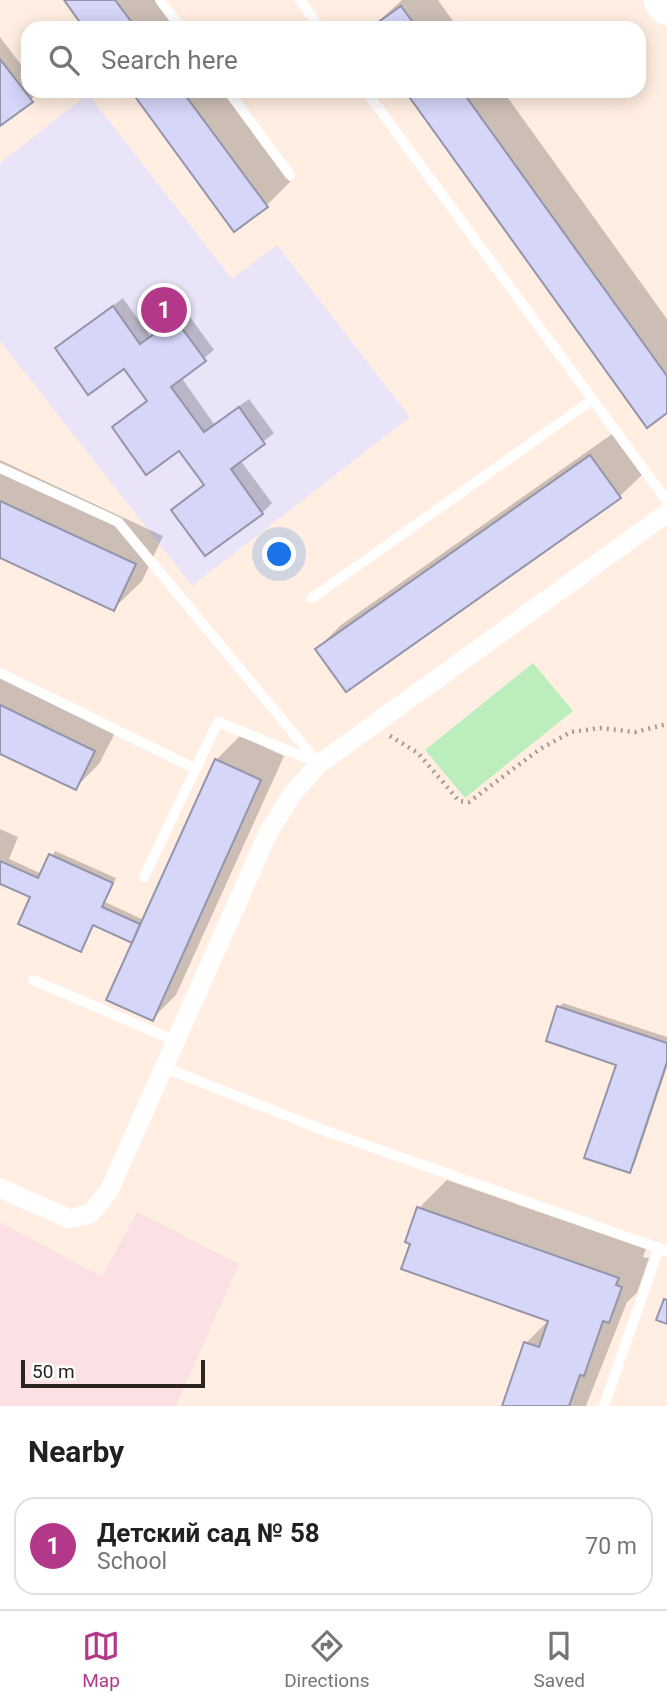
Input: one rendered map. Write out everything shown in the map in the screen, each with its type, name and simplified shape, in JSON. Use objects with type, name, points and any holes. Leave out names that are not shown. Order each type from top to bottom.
[{"type":"highway","points":[[661,0],[667,8]]},
{"type":"street","points":[[0,1188],[70,1219],[90,1214],[109,1191],[269,831],[294,792],[319,764],[667,513]]},
{"type":"lane","points":[[160,0],[176,21]]},
{"type":"lane","points":[[300,0],[315,21]]},
{"type":"lane","points":[[233,98],[290,175]]},
{"type":"lane","points":[[371,98],[667,500]]},
{"type":"lane","points":[[312,598],[592,400]]},
{"type":"lane","points":[[0,468],[118,522],[319,764]]},
{"type":"lane","points":[[0,673],[196,769]]},
{"type":"lane","points":[[144,877],[218,722],[319,764]]},
{"type":"lane","points":[[33,981],[177,1041]]},
{"type":"lane","points":[[165,1068],[323,1129],[663,1249],[604,1406]]},
{"type":"path","points":[[372,726],[418,753],[459,801],[469,802],[540,749],[571,732],[600,728],[635,732],[667,724]]},
{"type":"shaded area","points":[[83,98],[91,98],[232,279],[277,245],[410,417],[192,586],[0,341],[0,163]]},
{"type":"shaded area","points":[[137,1212],[239,1264],[176,1406],[0,1406],[0,1222],[102,1277]]},
{"type":"green space","points":[[533,663],[573,711],[465,798],[425,750]]},
{"type":"building","points":[[64,0],[115,0],[131,21],[79,21]]},
{"type":"building","points":[[401,6],[412,21],[380,21]]},
{"type":"building","points":[[0,59],[21,86],[21,98],[30,98],[33,102],[0,126]]},
{"type":"building","points":[[136,98],[187,98],[268,207],[234,232]]},
{"type":"building","points":[[410,98],[467,98],[667,376],[667,413],[647,428]]},
{"type":"building","points":[[113,306],[140,344],[175,319],[206,361],[171,387],[204,432],[239,407],[265,444],[231,469],[263,514],[205,556],[171,510],[204,485],[179,451],[146,475],[112,427],[147,401],[124,369],[88,395],[55,348]]},
{"type":"building","points":[[590,455],[621,498],[346,692],[315,649]]},
{"type":"building","points":[[0,501],[136,564],[114,611],[0,558]]},
{"type":"building","points":[[0,705],[95,751],[76,790],[0,754]]},
{"type":"building","points":[[215,759],[261,780],[153,1021],[106,1000]]},
{"type":"building","points":[[49,854],[113,883],[102,907],[140,924],[132,943],[93,925],[81,952],[18,924],[30,897],[0,884],[0,861],[38,878]]},
{"type":"building","points":[[557,1006],[667,1043],[667,1062],[630,1173],[584,1158],[616,1065],[546,1041]]},
{"type":"building","points":[[417,1207],[619,1278],[616,1285],[622,1287],[609,1323],[603,1321],[584,1376],[580,1375],[569,1406],[502,1406],[524,1342],[539,1347],[548,1321],[401,1269],[410,1244],[405,1242]]},
{"type":"building","points":[[664,1299],[667,1300],[667,1324],[656,1320]]},
{"type":"place","name":"Детский сад № 58","points":[[164,310]]}]
